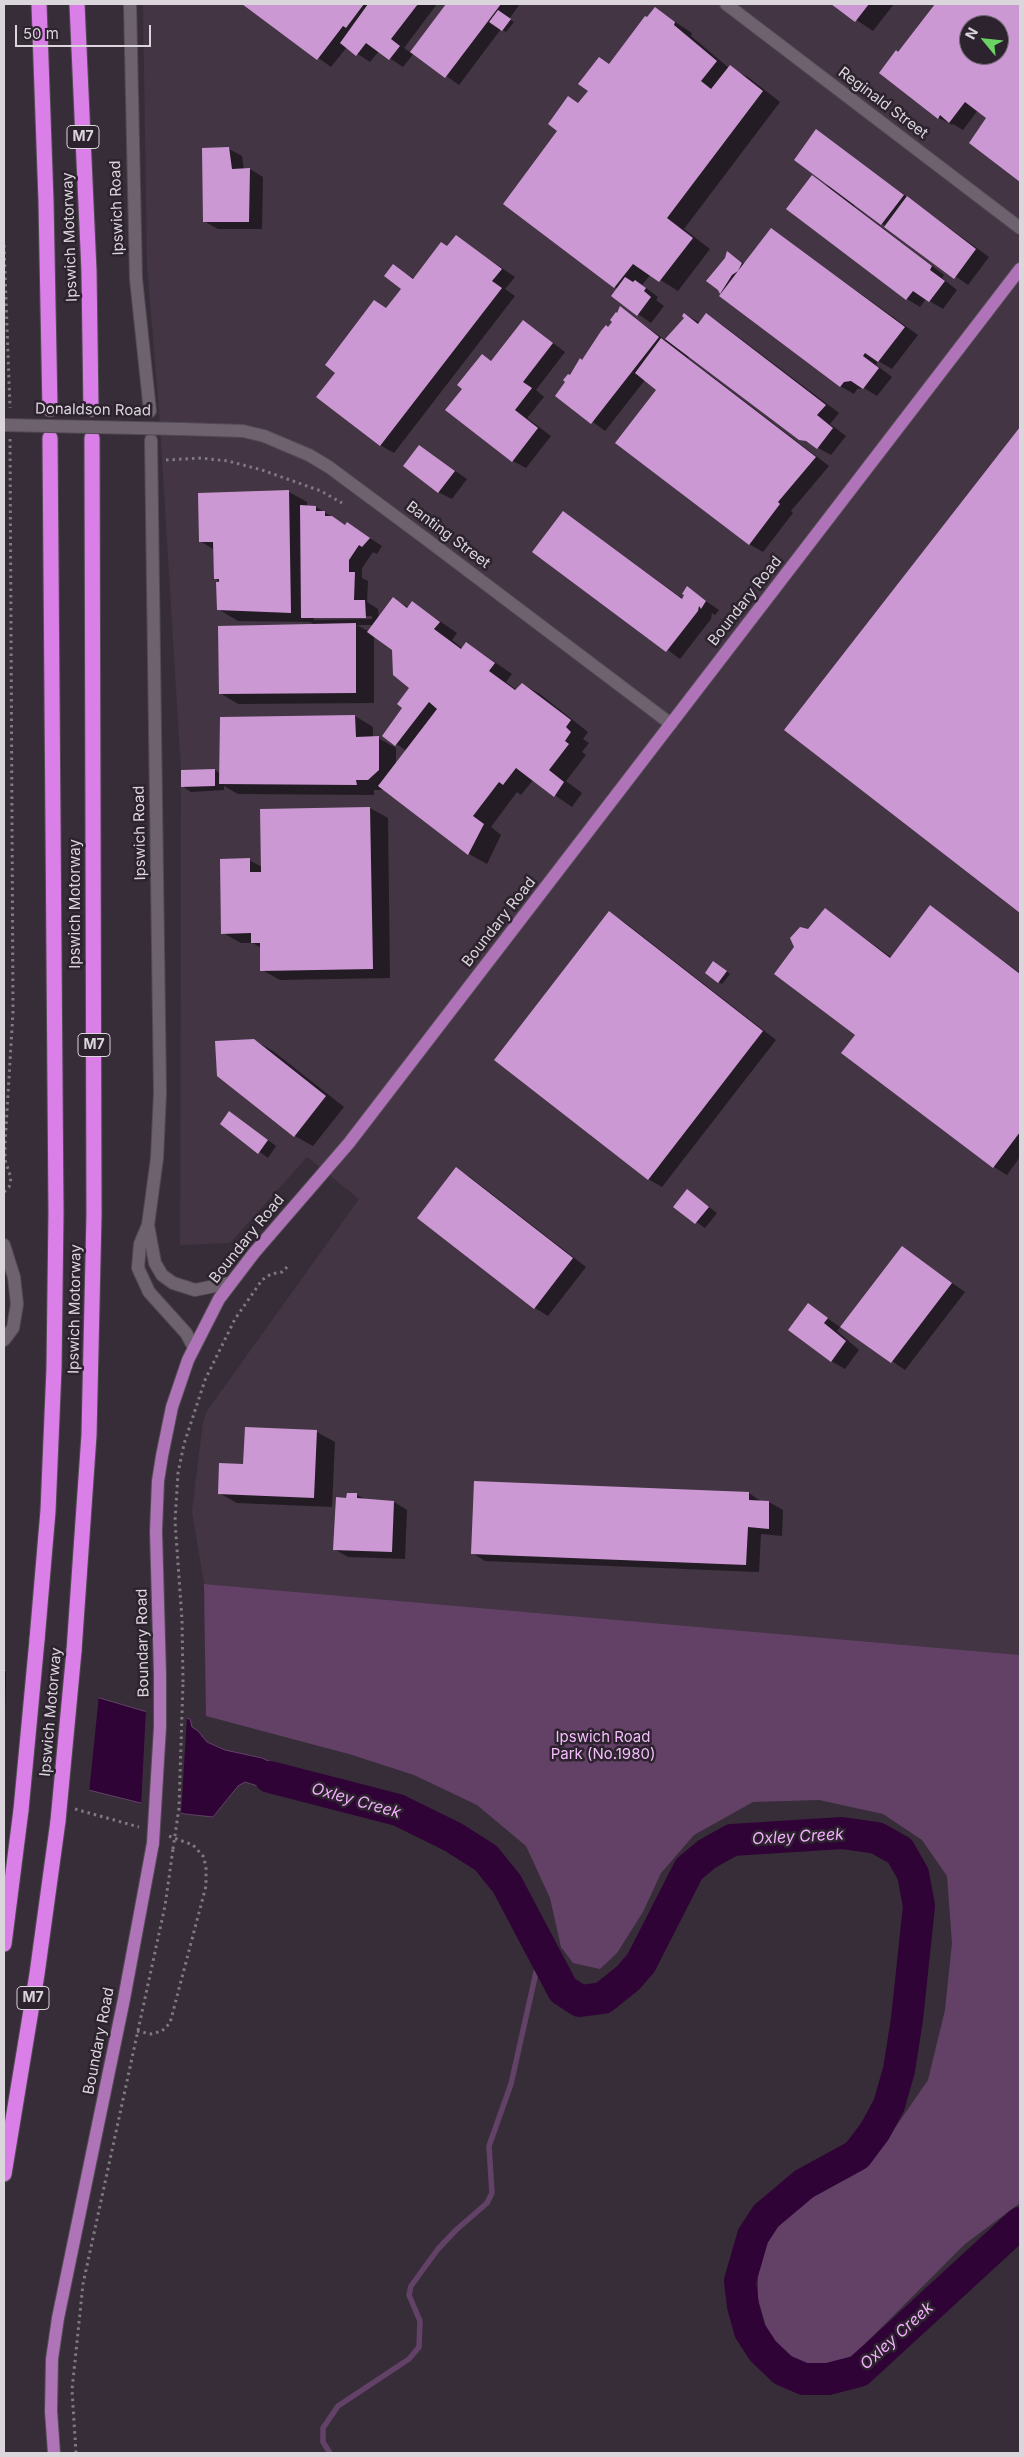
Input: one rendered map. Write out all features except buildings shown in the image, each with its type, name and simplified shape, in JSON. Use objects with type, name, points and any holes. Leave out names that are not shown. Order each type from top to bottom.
[{"type":"highway","name":"Ipswich Motorway","points":[[39,4],[46,202],[50,409]]},
{"type":"highway","name":"Ipswich Motorway","points":[[78,4],[89,271],[92,409]]},
{"type":"highway","name":"Ipswich Motorway","points":[[4,1944],[21,1810],[38,1640],[48,1511],[53,1387],[56,1213],[50,438]]},
{"type":"highway","name":"Ipswich Motorway","points":[[4,2174],[37,1974],[58,1821],[74,1651],[89,1435],[94,1235],[92,438]]},
{"type":"main road","name":"Boundary Road","points":[[54,2453],[51,2411],[52,2359],[66,2278],[124,1999],[153,1843],[160,1727],[156,1531],[158,1481],[172,1407],[194,1346],[230,1283],[349,1143],[1020,269]]},
{"type":"street","name":"Ipswich Road","points":[[130,4],[133,229],[136,280],[150,411]]},
{"type":"street","name":"Reginald Street","points":[[726,4],[1020,228]]},
{"type":"street","name":"Donaldson Road","points":[[4,425],[181,429]]},
{"type":"street","name":"Banting Street","points":[[181,429],[243,431],[264,436],[309,455],[329,467],[671,724]]},
{"type":"street","name":"Ipswich Road","points":[[151,440],[160,1093],[157,1158],[148,1225],[140,1244],[138,1257],[141,1279],[149,1292],[186,1334],[194,1346]]},
{"type":"street","name":"Ipswich Road","points":[[148,1225],[155,1263],[162,1275],[173,1283],[195,1290],[230,1283]]},
{"type":"street","points":[[4,1245],[14,1277],[17,1304],[13,1328],[4,1340]]},
{"type":"path","points":[[4,245],[10,408]]},
{"type":"path","points":[[4,1192],[8,1189],[11,1181],[6,1160],[5,1144],[13,1012],[10,438]]},
{"type":"path","points":[[173,460],[201,458],[220,460],[262,470],[321,491],[342,503]]},
{"type":"path","points":[[76,2453],[72,2390],[83,2284],[165,1906],[179,1808],[183,1682],[182,1620],[175,1514],[178,1473],[184,1444],[205,1380],[235,1319],[262,1280],[271,1274],[282,1272],[287,1266]]},
{"type":"shaded area","points":[[143,4],[1020,4],[1020,1655],[204,1584],[192,1511],[203,1422],[207,1411],[359,1199],[307,1157],[230,1243],[180,1245],[181,770],[159,410],[147,266]]},
{"type":"shaded area","name":"Oxley Creek","points":[[4,1670],[144,1711],[190,1719],[192,1727],[207,1742],[225,1750],[262,1758],[314,1777],[309,1802],[245,1782],[238,1786],[213,1817],[185,1814],[4,1769]]},
{"type":"green space","name":"Ipswich Road Park (No.1980)","points":[[204,1584],[1020,1655],[1020,2203],[965,2244],[865,2344],[844,2362],[821,2371],[800,2366],[779,2352],[770,2340],[758,2299],[758,2270],[761,2251],[787,2211],[855,2172],[877,2154],[928,2080],[945,2010],[952,1943],[947,1876],[922,1840],[883,1814],[819,1800],[753,1802],[694,1835],[661,1873],[643,1912],[617,1953],[600,1969],[573,1963],[561,1947],[550,1898],[526,1846],[477,1805],[414,1775],[349,1754],[206,1716]]},
{"type":"pier","points":[[6,1668],[99,1695],[89,1793],[4,1772]]},
{"type":"pier","points":[[146,1709],[187,1716],[181,1816],[141,1806]]},
{"type":"waterway","name":"Oxley Creek","points":[[270,1777],[398,1810],[453,1837],[486,1858],[507,1884],[563,1990],[580,2001],[603,1998],[628,1978],[641,1963],[689,1869],[707,1854],[732,1840],[842,1833],[877,1838],[900,1851],[913,1874],[919,1906],[907,2019],[899,2070],[889,2105],[875,2131],[857,2155],[804,2184],[766,2216],[753,2236],[740,2281],[743,2306],[750,2331],[763,2351],[783,2370],[804,2379],[828,2379],[859,2371],[1020,2223]]},
{"type":"waterway","points":[[330,2453],[323,2442],[323,2428],[338,2406],[409,2359],[419,2347],[420,2321],[409,2295],[411,2286],[438,2249],[456,2230],[487,2203],[492,2193],[489,2146],[511,2084],[541,1950]]}]
